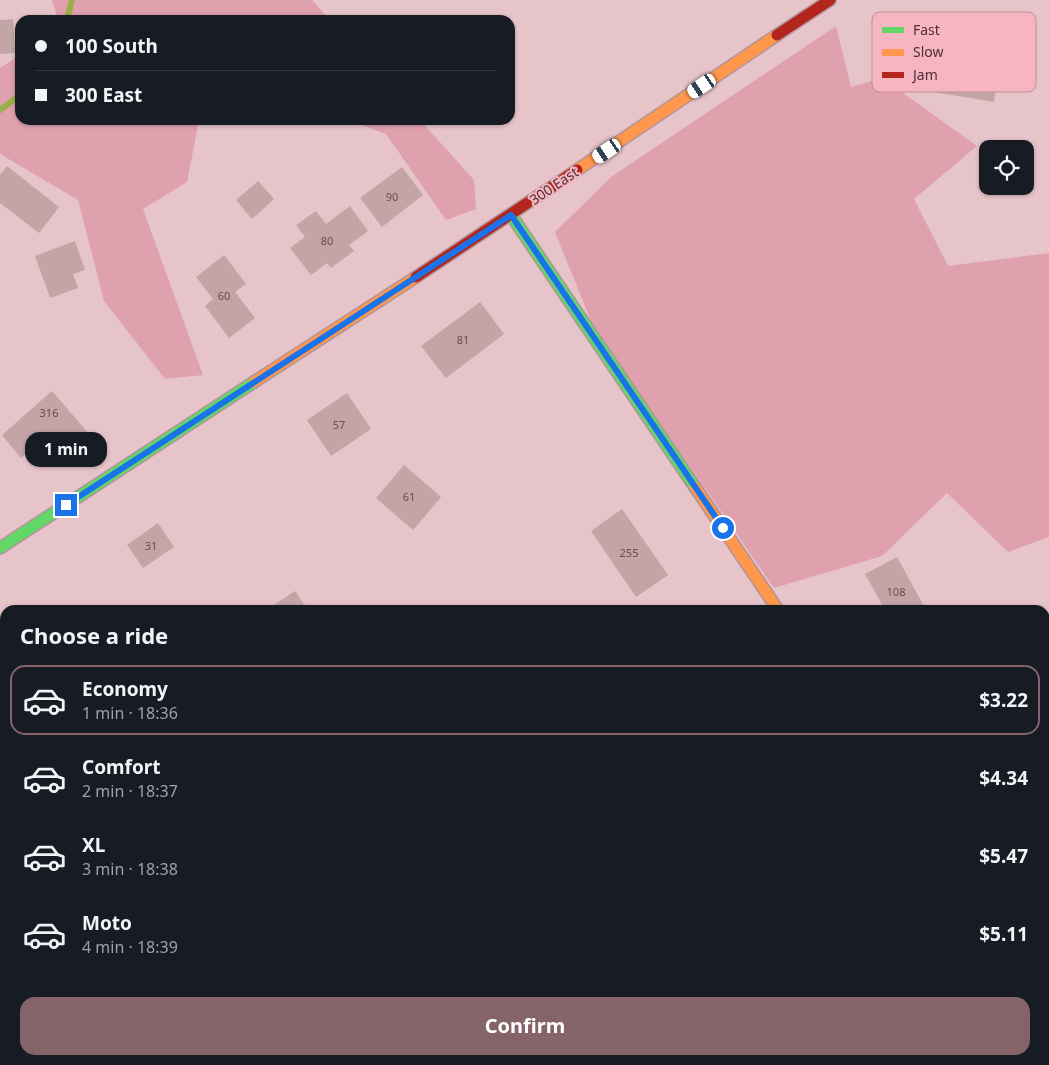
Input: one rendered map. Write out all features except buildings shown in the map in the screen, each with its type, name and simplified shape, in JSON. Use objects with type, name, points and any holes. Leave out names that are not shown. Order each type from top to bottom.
[{"type":"street","name":"300 East","points":[[0,548],[511,215],[830,0]]},
{"type":"street","points":[[511,215],[775,605]]},
{"type":"shaded area","points":[[52,0],[312,0],[326,15],[56,15]]},
{"type":"shaded area","points":[[836,26],[851,87],[872,81],[872,92],[902,92],[977,146],[914,199],[948,266],[1049,253],[1049,537],[1008,552],[947,493],[882,556],[774,588],[593,326],[555,232],[611,177]]},
{"type":"shaded area","points":[[15,58],[15,125],[198,125],[187,182],[143,209],[203,375],[165,379],[104,301],[78,200],[0,154],[0,68]]},
{"type":"shaded area","points":[[362,125],[424,125],[474,180],[476,209],[446,220],[386,134]]},
{"type":"waterway","points":[[68,15],[72,0]]},
{"type":"waterway","points":[[0,110],[15,99]]},
{"type":"traffic: fast","points":[[511,215],[695,487]]},
{"type":"traffic: fast","points":[[0,548],[254,382]]},
{"type":"traffic: slow","points":[[577,170],[777,35]]},
{"type":"traffic: slow","points":[[254,382],[416,277]]},
{"type":"traffic: slow","points":[[695,487],[775,605]]},
{"type":"traffic: jam","points":[[777,35],[830,0]]},
{"type":"traffic: jam","points":[[416,277],[577,170]]},
{"type":"route","points":[[66,505],[511,215],[723,528]]}]
